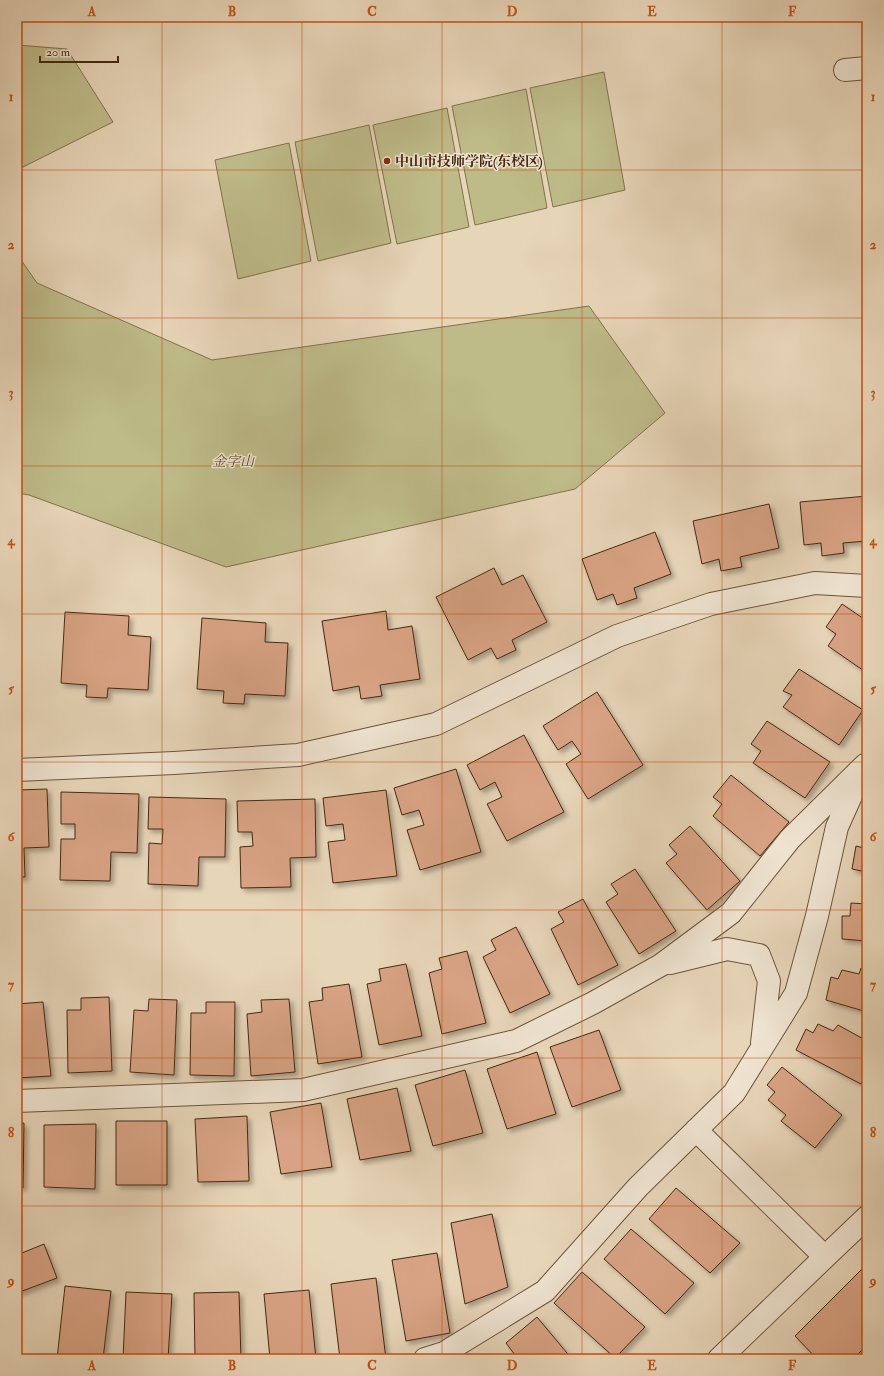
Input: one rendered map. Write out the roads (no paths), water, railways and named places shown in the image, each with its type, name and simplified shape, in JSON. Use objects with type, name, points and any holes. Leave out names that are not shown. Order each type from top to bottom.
[{"type":"street","points":[[845,70],[867,68]]},
{"type":"street","points":[[17,770],[174,763],[298,755],[436,724],[617,636],[711,604],[815,583],[867,586]]},
{"type":"street","points":[[17,1101],[303,1090],[516,1041],[593,1003],[661,965],[731,913],[790,839],[866,762]]},
{"type":"street","points":[[425,1359],[444,1353],[545,1291],[638,1187],[734,1093],[796,993],[817,916],[837,827],[866,762]]},
{"type":"street","points":[[661,965],[727,949],[758,955],[769,981],[761,1049]]},
{"type":"street","points":[[696,1130],[825,1257]]},
{"type":"street","points":[[719,1359],[867,1217]]},
{"type":"place","name":"中山市技师学院(东校区)","points":[[387,161]]},
{"type":"park label","name":"金字山","points":[[233,461]]}]
